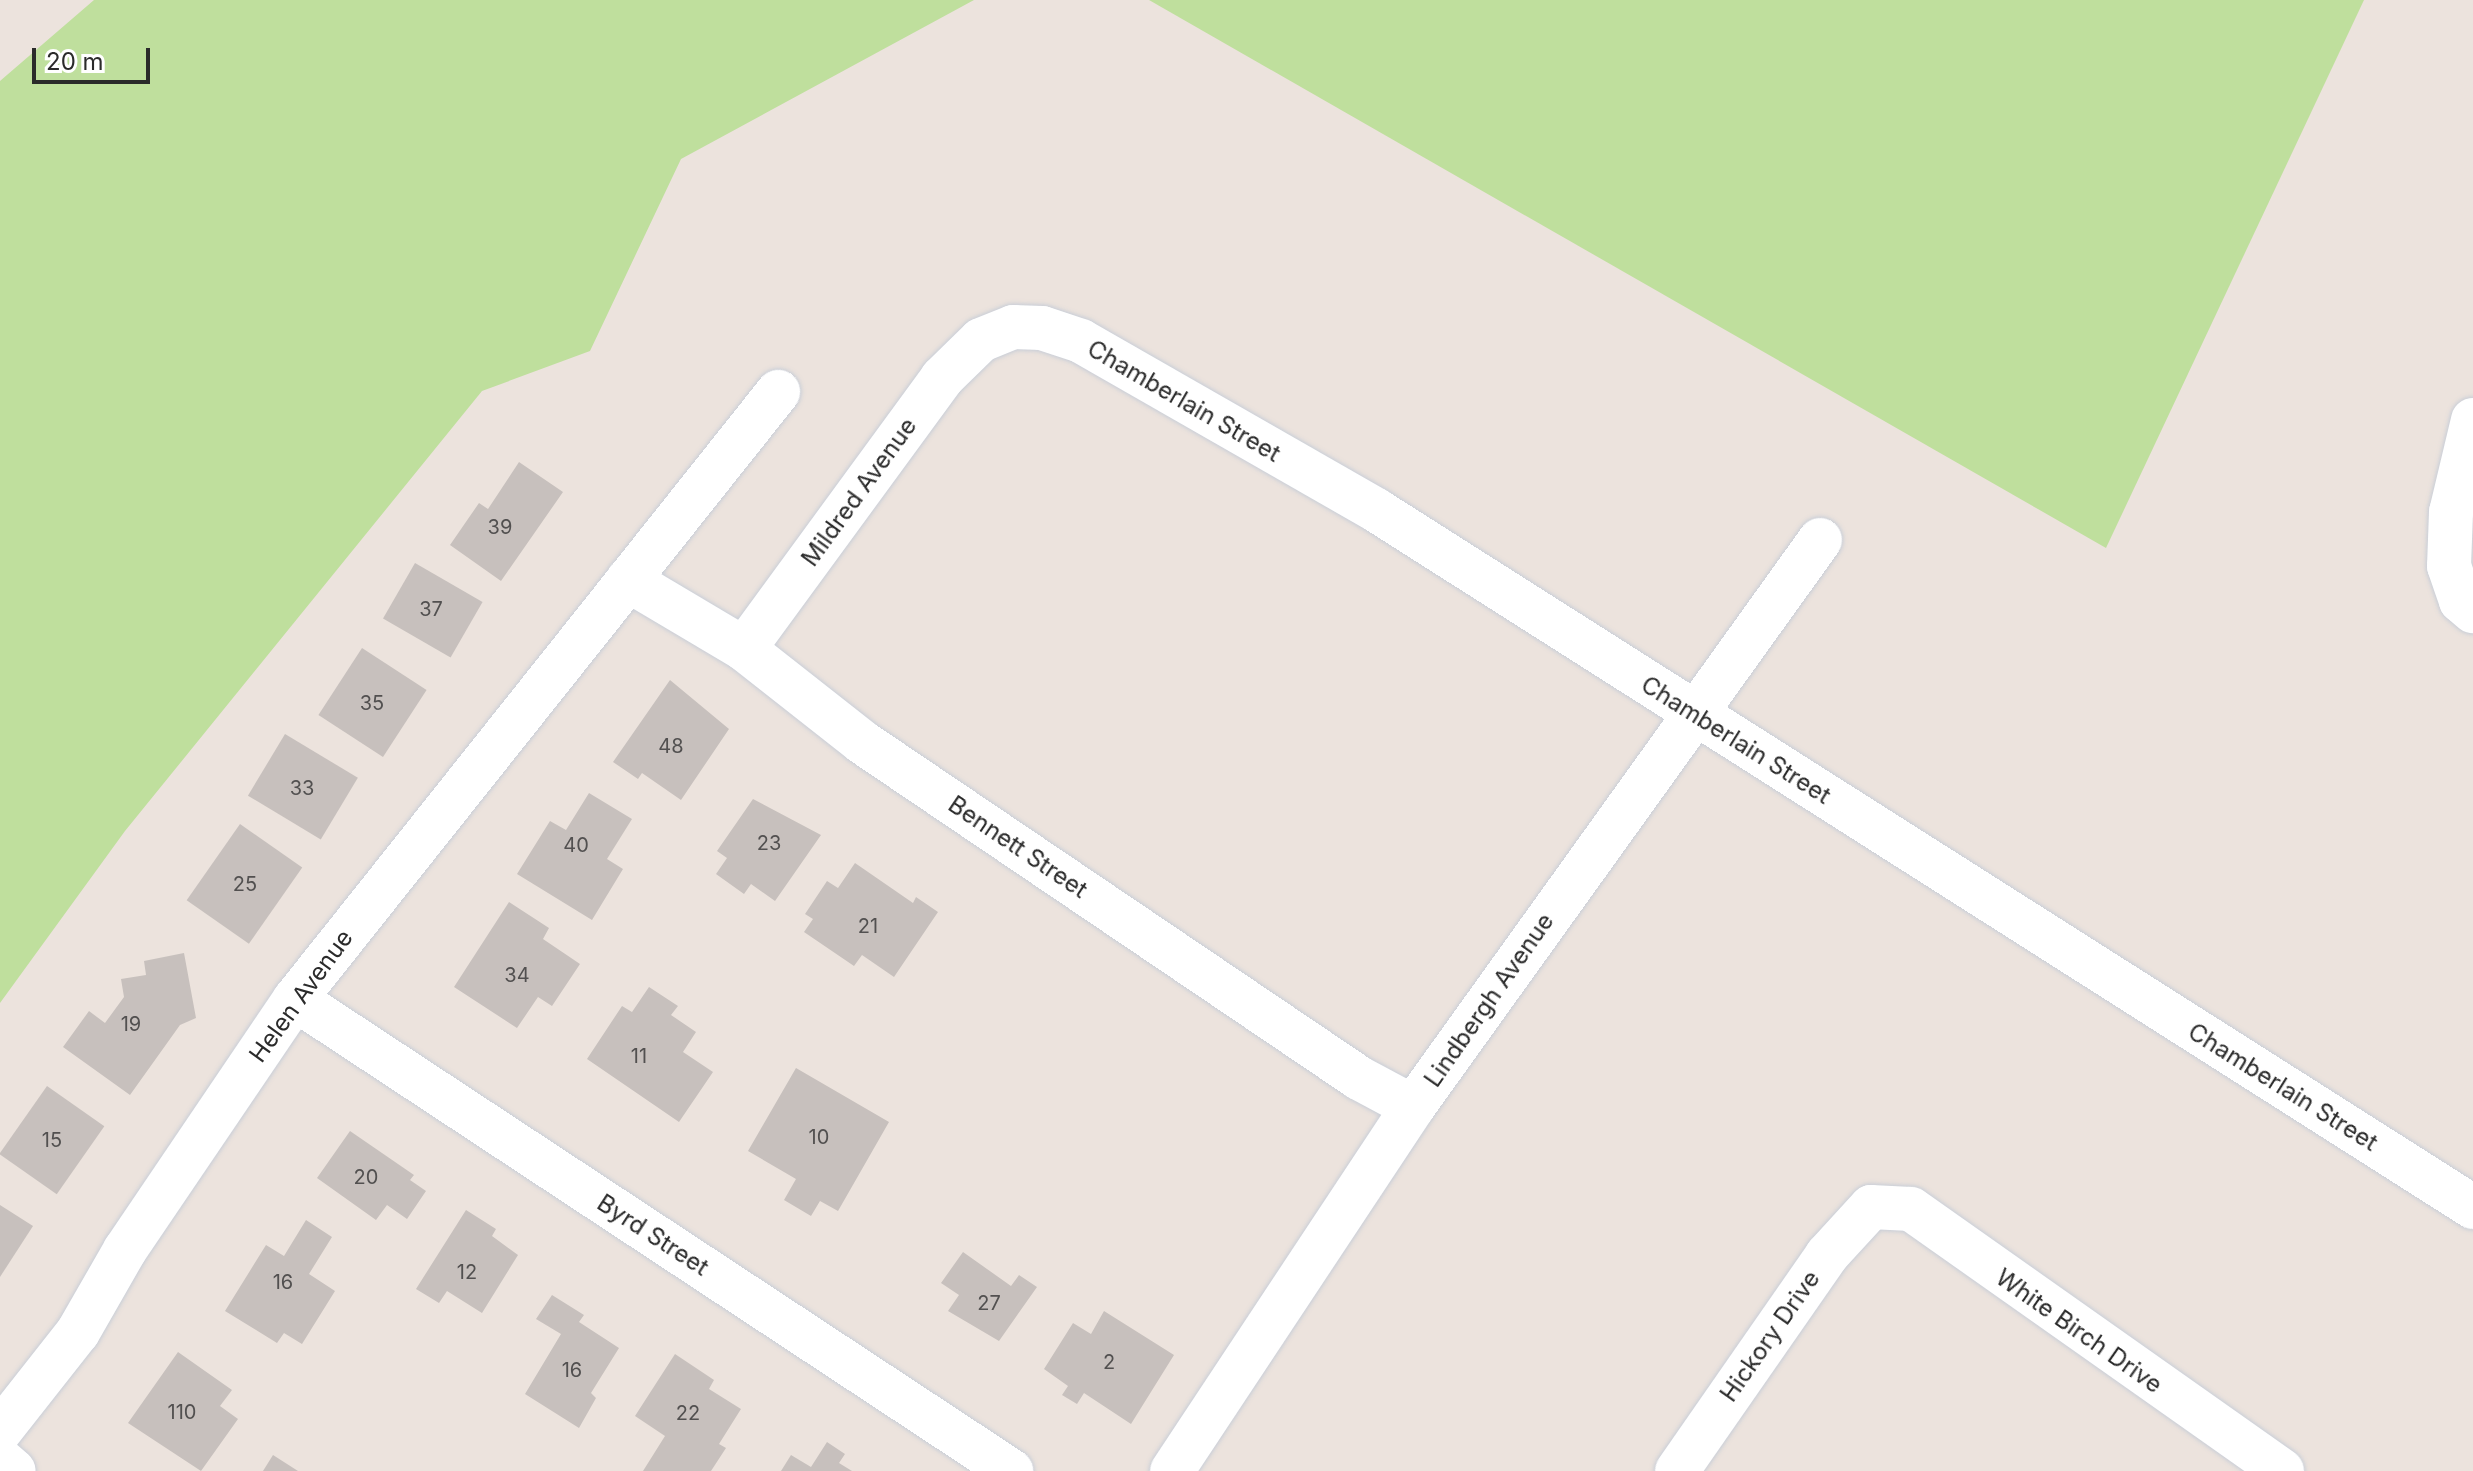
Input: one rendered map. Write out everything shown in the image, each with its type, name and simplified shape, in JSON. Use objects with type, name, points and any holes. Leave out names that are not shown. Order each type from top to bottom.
[{"type":"street","name":"Chamberlain Street","points":[[981,340],[1013,327],[1042,328],[1081,341],[1376,510],[2473,1207]]},
{"type":"street","name":"Mildred Avenue","points":[[744,649],[942,378],[981,340]]},
{"type":"street","name":"Helen Avenue","points":[[0,1431],[78,1332],[125,1250],[295,999],[778,392]]},
{"type":"street","points":[[2473,420],[2451,512],[2449,566],[2461,601],[2473,611]]},
{"type":"street","name":"Lindbergh Avenue","points":[[1172,1471],[1413,1107],[1692,712],[1820,540]]},
{"type":"street","name":"Bennett Street","points":[[628,580],[744,649],[862,742],[1359,1078],[1413,1107]]},
{"type":"street","name":"Byrd Street","points":[[295,999],[1011,1471]]},
{"type":"street","name":"Hickory Drive","points":[[1677,1471],[1827,1255],[1871,1207]]},
{"type":"street","name":"White Birch Drive","points":[[1871,1207],[1911,1209],[2282,1471]]},
{"type":"street","points":[[0,1459],[14,1471]]},
{"type":"green space","points":[[94,0],[974,0],[681,159],[590,351],[482,391],[125,831],[0,1003],[0,81]]},
{"type":"green space","points":[[1149,0],[2364,0],[2106,548]]},
{"type":"building","points":[[519,462],[563,492],[501,581],[450,545],[479,503],[488,509]]},
{"type":"building","points":[[415,563],[483,602],[451,657],[383,618]]},
{"type":"building","points":[[362,648],[427,690],[383,757],[318,715]]},
{"type":"building","points":[[670,680],[729,729],[681,800],[642,773],[638,779],[613,762]]},
{"type":"building","points":[[285,734],[358,778],[321,839],[248,796]]},
{"type":"building","points":[[589,793],[632,819],[607,859],[623,869],[592,920],[517,874],[550,821],[566,830]]},
{"type":"building","points":[[753,799],[821,835],[775,901],[751,884],[744,894],[716,874],[727,858],[717,851]]},
{"type":"building","points":[[240,824],[302,868],[249,944],[187,900]]},
{"type":"building","points":[[855,863],[913,903],[916,897],[938,912],[894,977],[862,955],[854,966],[804,932],[813,919],[805,914],[827,881],[838,888]]},
{"type":"building","points":[[509,902],[549,928],[543,939],[580,964],[552,1006],[538,997],[517,1028],[454,987]]},
{"type":"building","points":[[184,953],[196,1018],[180,1025],[130,1095],[63,1047],[89,1011],[105,1023],[124,997],[121,979],[146,975],[144,961]]},
{"type":"building","points":[[649,987],[678,1006],[671,1015],[696,1032],[683,1052],[713,1072],[679,1122],[587,1059],[622,1006],[632,1012]]},
{"type":"building","points":[[796,1068],[889,1122],[838,1211],[820,1201],[811,1216],[784,1200],[796,1179],[748,1151]]},
{"type":"building","points":[[47,1086],[104,1126],[57,1194],[0,1154]]},
{"type":"building","points":[[350,1131],[414,1175],[410,1180],[426,1191],[407,1219],[387,1205],[376,1220],[317,1178]]},
{"type":"building","points":[[0,1205],[33,1226],[0,1277]]},
{"type":"building","points":[[466,1210],[496,1229],[492,1236],[518,1255],[482,1313],[447,1291],[439,1303],[416,1289]]},
{"type":"building","points":[[306,1220],[332,1237],[309,1274],[335,1291],[302,1344],[284,1333],[277,1343],[225,1311],[266,1245],[284,1256]]},
{"type":"building","points":[[963,1252],[1011,1286],[1019,1275],[1037,1287],[999,1341],[948,1311],[959,1295],[941,1283]]},
{"type":"building","points":[[552,1295],[584,1315],[579,1322],[619,1348],[591,1393],[596,1398],[579,1428],[525,1394],[561,1334],[536,1319]]},
{"type":"building","points":[[1104,1311],[1174,1355],[1131,1424],[1084,1393],[1077,1404],[1062,1395],[1068,1386],[1044,1369],[1073,1323],[1091,1334]]},
{"type":"building","points":[[178,1352],[232,1390],[220,1406],[238,1419],[201,1471],[128,1423]]},
{"type":"building","points":[[675,1354],[714,1380],[709,1389],[741,1409],[719,1444],[726,1448],[711,1471],[643,1471],[665,1436],[635,1416]]},
{"type":"building","points":[[827,1442],[845,1454],[839,1463],[852,1471],[781,1471],[791,1455],[811,1467]]},
{"type":"building","points":[[273,1455],[298,1471],[263,1471]]}]
